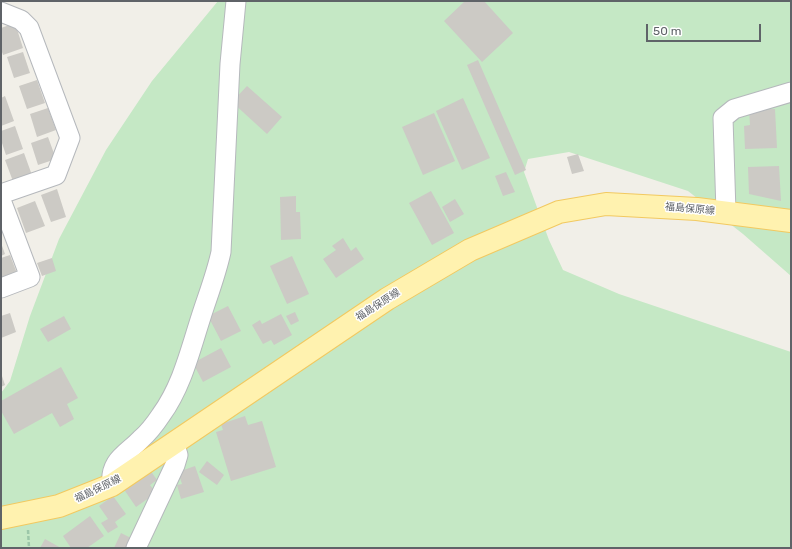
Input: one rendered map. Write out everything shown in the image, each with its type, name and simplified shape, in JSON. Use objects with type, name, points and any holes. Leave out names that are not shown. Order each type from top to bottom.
[{"type":"main road","name":"福島保原線","points":[[1,518],[59,506],[112,485],[386,299],[451,260],[507,233],[559,212],[606,204],[726,212],[791,221]]},
{"type":"street","points":[[112,485],[110,474],[114,466],[121,457],[148,432],[162,414],[181,381],[214,282],[220,252],[230,64],[236,1]]},
{"type":"street","points":[[1,12],[21,20],[29,28],[70,138],[56,175],[1,194]]},
{"type":"street","points":[[726,212],[723,118],[726,113],[734,109],[791,92]]},
{"type":"street","points":[[1,200],[30,277],[1,288]]},
{"type":"street","points":[[136,548],[175,465],[178,455],[174,442]]},
{"type":"green space","points":[[218,1],[791,1],[791,276],[743,234],[688,191],[569,152],[528,159],[524,172],[549,240],[563,270],[619,294],[791,352],[791,548],[1,548],[1,393],[10,381],[30,316],[59,239],[106,150],[152,81]]},
{"type":"building","points":[[465,1],[484,1],[513,33],[482,62],[444,21]]},
{"type":"building","points":[[15,23],[23,48],[3,55],[1,49],[1,28]]},
{"type":"building","points":[[23,52],[30,73],[14,78],[7,57]]},
{"type":"building","points":[[478,60],[526,170],[515,175],[467,65]]},
{"type":"building","points":[[37,80],[45,103],[27,109],[19,86]]},
{"type":"building","points":[[247,86],[282,117],[267,134],[232,102]]},
{"type":"building","points":[[5,96],[14,121],[1,126],[1,98]]},
{"type":"building","points":[[463,98],[490,158],[462,170],[436,111]]},
{"type":"building","points":[[48,108],[56,130],[37,137],[30,114]]},
{"type":"building","points":[[775,109],[777,148],[745,149],[744,126],[750,125],[749,110]]},
{"type":"building","points":[[434,113],[455,161],[423,175],[402,127]]},
{"type":"building","points":[[15,126],[23,149],[6,155],[1,140],[1,131]]},
{"type":"building","points":[[48,137],[56,159],[38,165],[31,143]]},
{"type":"building","points":[[24,153],[33,178],[14,184],[5,160]]},
{"type":"building","points":[[578,154],[584,171],[572,174],[567,157]]},
{"type":"building","points":[[779,166],[781,201],[749,194],[748,167]]},
{"type":"building","points":[[506,172],[515,192],[503,196],[495,176]]},
{"type":"building","points":[[57,189],[66,217],[51,222],[41,195]]},
{"type":"building","points":[[431,191],[454,233],[432,245],[409,203]]},
{"type":"building","points":[[296,196],[296,212],[300,212],[301,239],[281,240],[280,197]]},
{"type":"building","points":[[455,199],[464,214],[450,222],[442,207]]},
{"type":"building","points":[[35,201],[45,226],[26,233],[17,208]]},
{"type":"building","points":[[343,238],[351,251],[356,247],[364,259],[336,278],[323,259],[336,250],[332,246]]},
{"type":"building","points":[[1,243],[5,254],[1,256]]},
{"type":"building","points":[[10,255],[18,276],[1,282],[1,258]]},
{"type":"building","points":[[292,256],[309,294],[287,304],[270,266]]},
{"type":"building","points":[[52,258],[56,271],[42,276],[37,263]]},
{"type":"building","points":[[228,306],[241,331],[221,341],[208,316]]},
{"type":"building","points":[[295,312],[299,321],[291,325],[286,316]]},
{"type":"building","points":[[10,313],[16,332],[1,338],[1,316]]},
{"type":"building","points":[[281,314],[292,335],[274,345],[271,340],[263,344],[252,325],[260,320],[262,324]]},
{"type":"building","points":[[64,316],[71,329],[48,342],[40,329]]},
{"type":"building","points":[[221,348],[231,367],[203,382],[193,363]]},
{"type":"building","points":[[61,367],[78,398],[67,404],[74,419],[60,427],[52,413],[14,434],[1,411],[1,401]]},
{"type":"building","points":[[1,373],[5,385],[1,387]]},
{"type":"building","points":[[245,416],[248,425],[262,421],[276,467],[231,481],[216,432],[223,430],[221,424]]},
{"type":"building","points":[[207,461],[224,475],[217,485],[199,472]]},
{"type":"building","points":[[195,466],[204,492],[181,499],[177,485],[182,484],[178,472]]},
{"type":"building","points":[[150,470],[157,480],[150,485],[156,493],[136,507],[123,488]]},
{"type":"building","points":[[113,496],[126,514],[115,522],[118,527],[108,533],[101,523],[108,519],[99,506]]},
{"type":"building","points":[[90,516],[104,536],[87,548],[71,548],[63,536]]},
{"type":"building","points":[[121,533],[133,539],[129,548],[114,548]]},
{"type":"building","points":[[45,539],[61,548],[40,548]]}]
